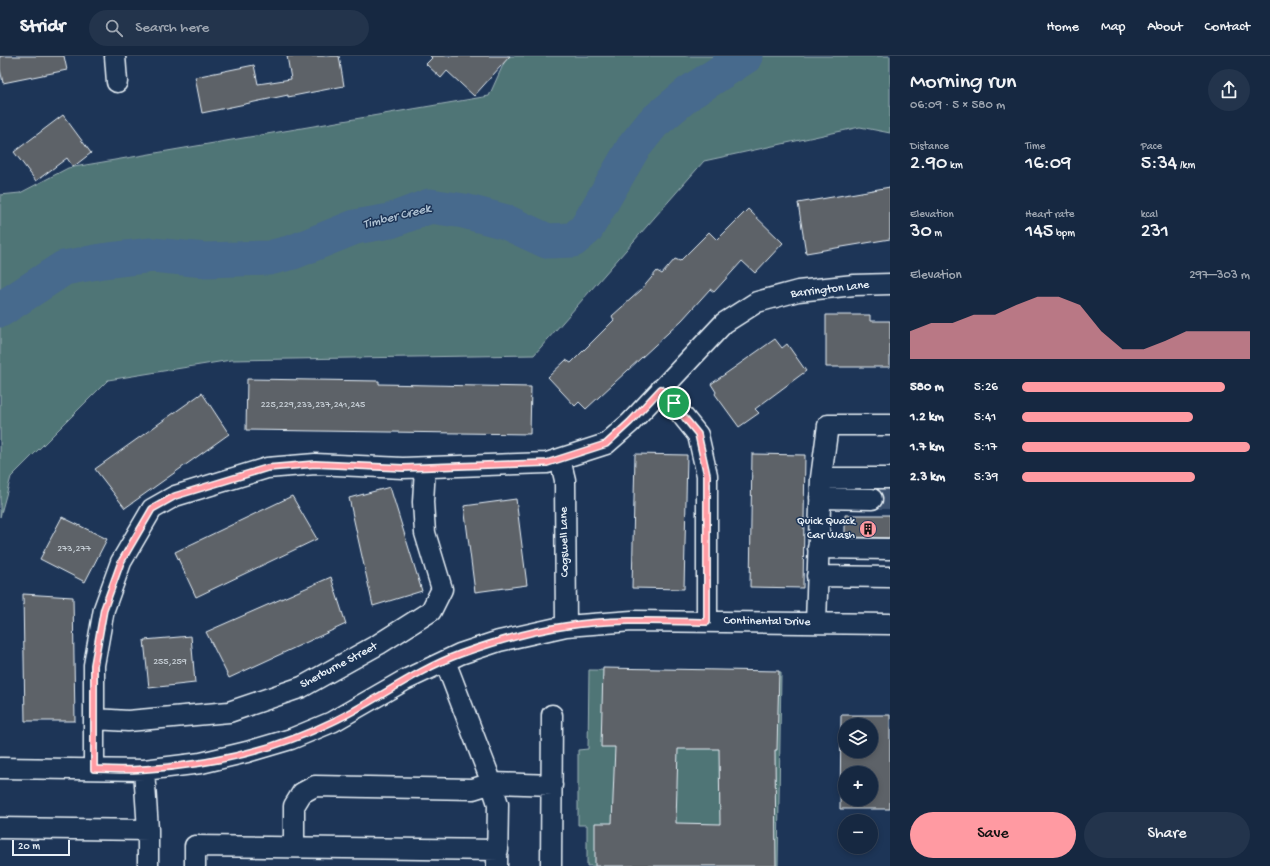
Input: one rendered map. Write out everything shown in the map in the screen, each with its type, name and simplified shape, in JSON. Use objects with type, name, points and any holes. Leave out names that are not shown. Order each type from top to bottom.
[{"type":"street","points":[[115,56],[117,82]]},
{"type":"street","name":"Barrington Lane","points":[[94,769],[94,665],[104,609],[121,562],[152,509],[175,496],[267,468],[315,464],[425,468],[547,463],[606,444],[630,422],[724,323],[757,302],[798,292],[854,285],[890,284]]},
{"type":"street","points":[[661,389],[698,434],[705,468],[707,622]]},
{"type":"street","points":[[816,623],[821,478],[828,426],[890,425]]},
{"type":"street","name":"Cogswell Lane","points":[[560,459],[564,480],[566,626]]},
{"type":"street","name":"Sherburne Street","points":[[95,719],[128,721],[229,712],[302,687],[379,644],[431,611],[442,589],[425,533],[425,468]]},
{"type":"street","points":[[821,478],[890,478]]},
{"type":"street","points":[[820,498],[872,499]]},
{"type":"street","points":[[818,548],[890,549]]},
{"type":"street","points":[[817,576],[890,577]]},
{"type":"street","name":"Continental Drive","points":[[0,768],[144,770],[224,758],[292,739],[332,722],[405,680],[445,661],[499,641],[566,626],[609,622],[890,624]]},
{"type":"street","points":[[195,866],[195,846],[294,847],[498,858],[498,804],[492,783],[445,661]]},
{"type":"street","points":[[552,715],[552,866]]},
{"type":"street","points":[[144,770],[148,830],[148,866]]},
{"type":"street","points":[[294,847],[294,806],[302,793],[315,786],[474,789],[492,783],[552,785]]},
{"type":"street","points":[[0,828],[148,830]]},
{"type":"green space","points":[[507,56],[890,56],[890,133],[860,127],[704,161],[534,355],[231,360],[108,380],[11,477],[0,517],[0,195],[20,193],[68,168],[489,96]]},
{"type":"green space","points":[[589,670],[781,672],[778,866],[587,866],[587,825],[578,825],[578,750],[588,749]]},
{"type":"building","points":[[0,56],[64,56],[67,70],[3,83],[0,69]]},
{"type":"building","points":[[287,56],[339,56],[344,86],[288,97],[288,95],[202,113],[195,77],[254,65],[258,84],[291,79]]},
{"type":"building","points":[[430,56],[510,56],[474,96],[447,71],[441,78],[426,64],[432,58]]},
{"type":"building","points":[[63,115],[91,153],[73,167],[67,158],[36,181],[14,152]]},
{"type":"building","points":[[890,187],[890,239],[806,253],[798,203]]},
{"type":"building","points":[[748,209],[783,243],[755,273],[742,261],[714,292],[710,289],[682,320],[586,409],[579,402],[575,406],[548,377],[566,360],[571,363],[614,320],[612,316],[641,290],[657,271],[662,274],[675,259],[680,261],[709,232],[717,240]]},
{"type":"building","points":[[826,315],[870,315],[870,321],[890,321],[890,367],[826,367]]},
{"type":"building","points":[[775,339],[782,348],[787,344],[806,371],[755,409],[759,413],[739,427],[715,394],[716,392],[711,384]]},
{"type":"building","points":[[247,379],[379,381],[379,384],[531,387],[530,434],[246,430]]},
{"type":"building","points":[[202,393],[229,434],[125,508],[95,469]]},
{"type":"building","points":[[635,454],[687,455],[684,589],[632,588]]},
{"type":"building","points":[[752,454],[805,455],[803,588],[750,587]]},
{"type":"building","points":[[390,487],[422,591],[373,606],[349,498]]},
{"type":"building","points":[[292,496],[317,539],[196,597],[175,552]]},
{"type":"building","points":[[516,499],[527,585],[475,592],[464,506]]},
{"type":"building","name":"Quick Quack Car Wash","points":[[845,515],[890,515],[890,538],[845,537]]},
{"type":"building","points":[[62,517],[107,539],[85,582],[40,559]]},
{"type":"building","points":[[331,577],[346,624],[229,678],[206,632]]},
{"type":"building","points":[[23,594],[73,597],[75,721],[25,721]]},
{"type":"building","points":[[191,636],[195,683],[149,688],[144,640]]},
{"type":"building","points":[[603,668],[779,671],[777,750],[775,750],[776,866],[595,866],[595,823],[612,823],[615,747],[601,747]],"holes":[[[678,749],[719,749],[720,824],[676,823]]]},
{"type":"building","points":[[841,715],[890,715],[890,809],[840,809],[840,806],[878,806],[878,766],[840,766],[841,758],[878,758],[878,718],[841,718]]},
{"type":"waterway","name":"Timber Creek","points":[[0,310],[64,268],[102,261],[152,255],[205,260],[269,258],[293,252],[355,227],[390,221],[430,206],[464,211],[506,222],[547,241],[573,240],[586,229],[633,148],[653,123],[689,93],[746,56]]},
{"type":"tunnel","points":[[872,499],[890,499]]},
{"type":"place","name":"Quick Quack Car Wash","points":[[868,529]]},
{"type":"route","points":[[661,389],[674,403],[698,434],[707,475],[707,622],[609,622],[587,623],[546,629],[499,641],[460,654],[405,680],[332,722],[292,739],[201,763],[144,770],[94,769],[94,665],[104,609],[121,562],[152,509],[175,496],[267,468],[315,464],[403,468],[547,463],[606,444],[630,422],[661,389]]}]
